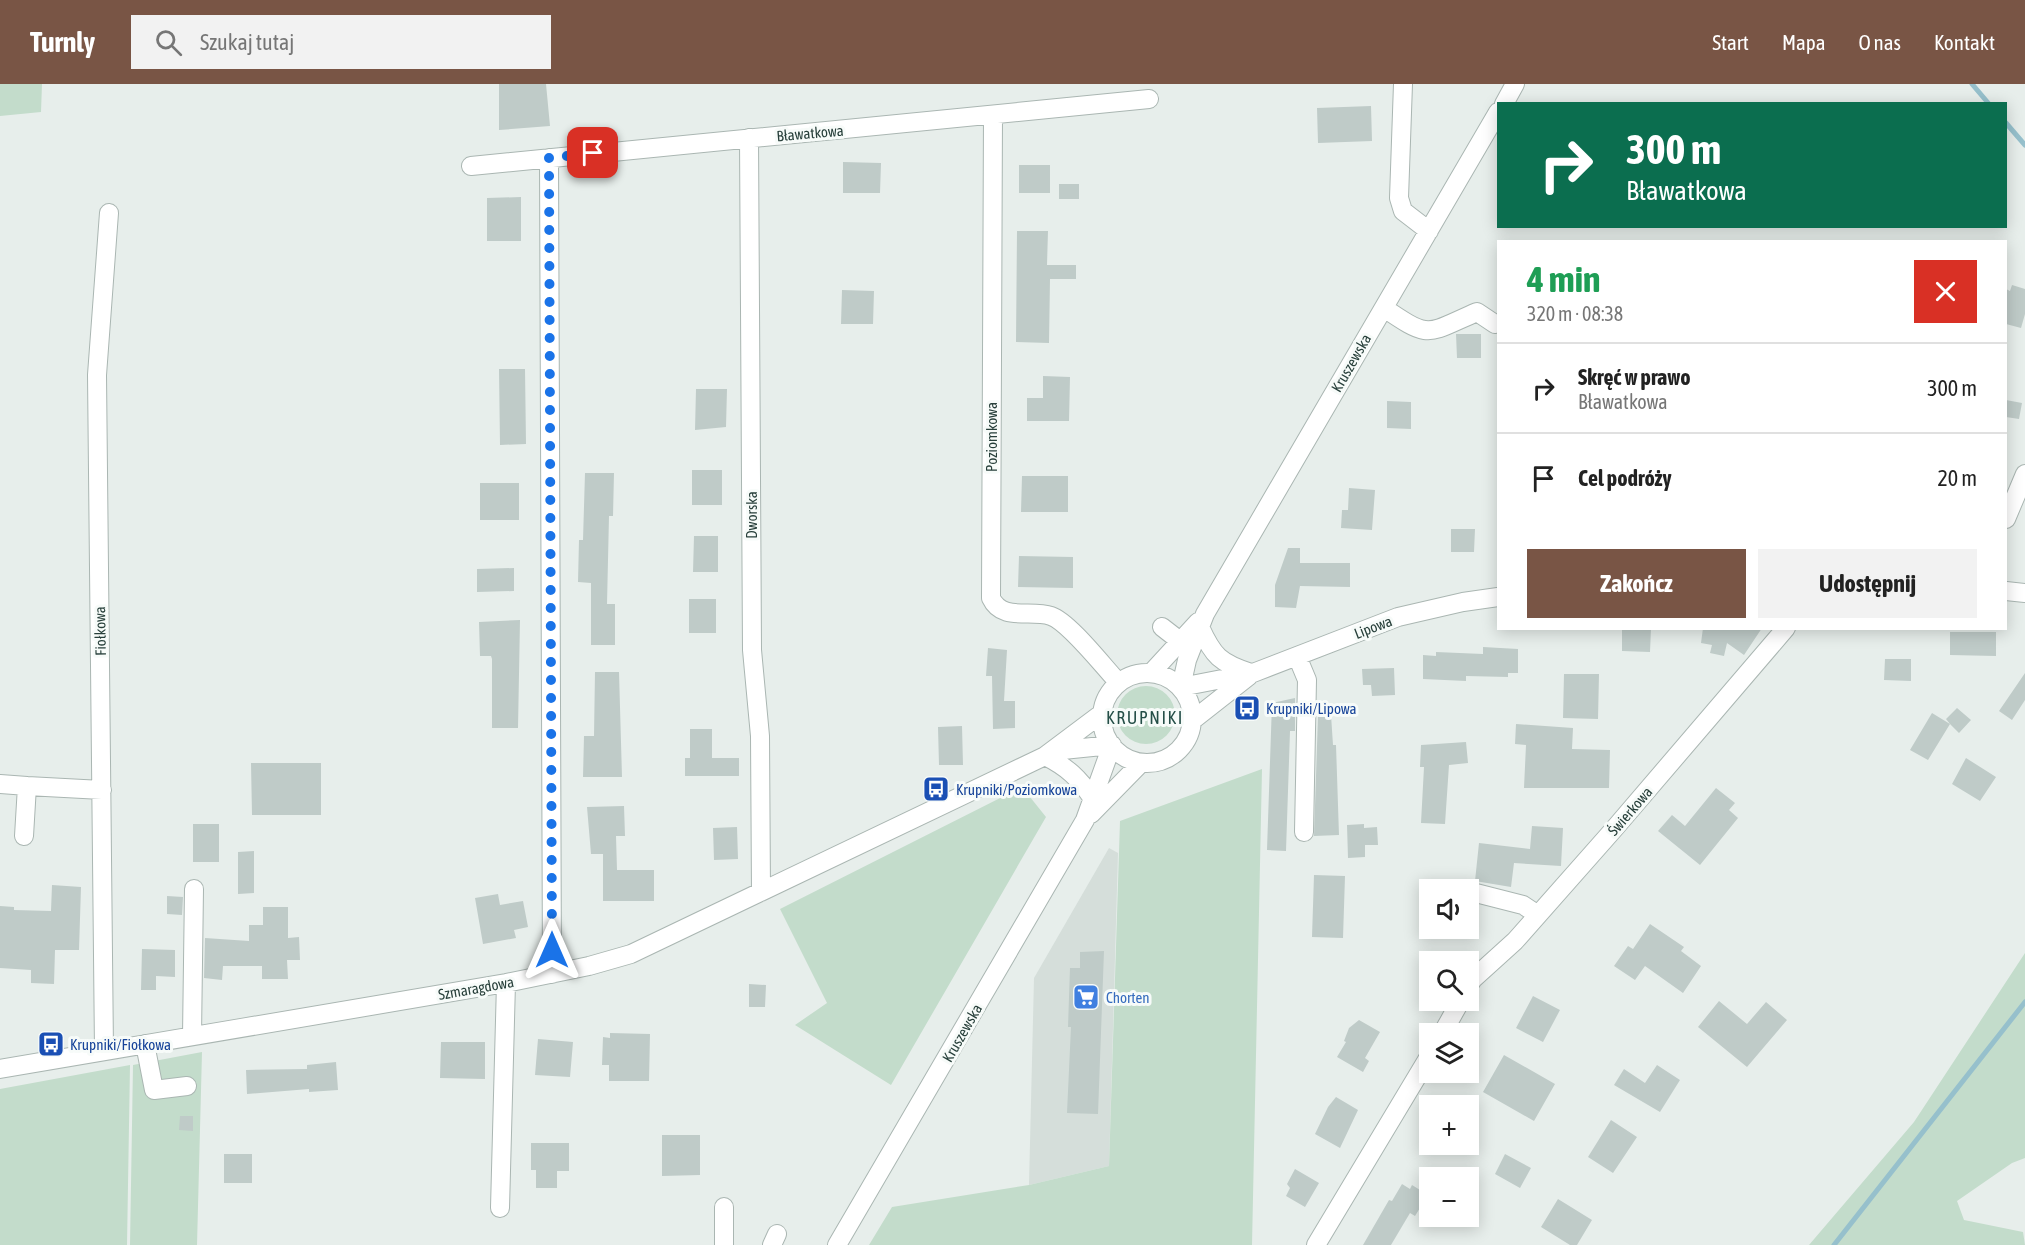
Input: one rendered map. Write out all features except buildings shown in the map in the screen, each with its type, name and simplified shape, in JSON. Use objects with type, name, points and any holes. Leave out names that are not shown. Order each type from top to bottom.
[{"type":"street","points":[[1403,84],[1399,198],[1403,211],[1429,231]]},
{"type":"street","points":[[1505,102],[1515,84]]},
{"type":"street","name":"Bławatkowa","points":[[471,166],[1149,99]]},
{"type":"street","name":"Kruszewska","points":[[1181,687],[1203,621],[1497,114]]},
{"type":"street","name":"Poziomkowa","points":[[993,115],[991,598],[994,605],[1008,613],[1050,615],[1063,622],[1118,682]]},
{"type":"street","name":"Dworska","points":[[749,138],[752,650],[760,736],[761,892]]},
{"type":"street","points":[[549,158],[552,974]]},
{"type":"street","name":"Fiołkowa","points":[[104,1051],[97,375],[109,213]]},
{"type":"street","points":[[1384,308],[1416,329],[1431,332],[1477,312],[1495,324]]},
{"type":"street","points":[[2007,517],[2025,474]]},
{"type":"street","points":[[2007,591],[2025,593]]},
{"type":"street","name":"Lipowa","points":[[1181,687],[1253,673],[1398,617],[1463,602],[1497,597]]},
{"type":"street","points":[[1203,621],[1212,651],[1217,657],[1230,666],[1253,673]]},
{"type":"street","name":"Kruszewska","points":[[1152,672],[1180,641],[1203,621]]},
{"type":"street","points":[[1162,627],[1180,641]]},
{"type":"street","name":"Świerkowa","points":[[1479,973],[1515,941],[1784,630]]},
{"type":"street","points":[[1297,656],[1307,680],[1304,832]]},
{"type":"street","points":[[1152,672],[1165,676],[1181,687],[1190,703],[1193,720],[1188,738],[1181,748],[1160,762],[1140,764],[1123,756],[1112,745],[1104,734],[1101,714],[1107,696],[1118,682],[1138,673],[1152,672]]},
{"type":"street","name":"Lipowa","points":[[1193,720],[1253,673]]},
{"type":"street","name":"Szmaragdowa","points":[[0,1070],[506,983],[632,954],[1049,753],[1101,714]]},
{"type":"street","name":"Kruszewska","points":[[837,1245],[1085,820],[1112,745]]},
{"type":"street","name":"Szmaragdowa","points":[[1049,753],[1112,745]]},
{"type":"street","points":[[1049,753],[1080,779],[1093,798]]},
{"type":"street","name":"Kruszewska","points":[[1085,820],[1140,764]]},
{"type":"street","points":[[0,784],[102,790]]},
{"type":"street","points":[[24,836],[27,786]]},
{"type":"street","points":[[192,1036],[194,889]]},
{"type":"street","points":[[1479,894],[1523,905],[1538,915]]},
{"type":"street","points":[[500,1208],[506,983]]},
{"type":"street","points":[[145,1044],[154,1090],[187,1086]]},
{"type":"street","points":[[1316,1245],[1419,1073]]},
{"type":"street","points":[[724,1207],[724,1245]]},
{"type":"shaded area","points":[[1109,848],[1118,853],[1109,1166],[1029,1185],[1034,978]]},
{"type":"green space","points":[[0,84],[42,84],[41,112],[0,116]]},
{"type":"green space","points":[[1146,686],[1157,688],[1170,699],[1175,715],[1173,726],[1162,739],[1146,744],[1135,742],[1122,731],[1117,715],[1119,704],[1130,691]]},
{"type":"green space","points":[[1262,769],[1252,1245],[869,1245],[892,1207],[1029,1185],[1109,1166],[1120,821]]},
{"type":"green space","points":[[1022,787],[1046,817],[891,1085],[795,1025],[827,1003],[780,909]]},
{"type":"green space","points":[[2025,953],[2025,1158],[2012,1163],[1957,1201],[1964,1220],[2023,1232],[2025,1245],[1809,1245],[1914,1122]]},
{"type":"green space","points":[[202,1052],[197,1245],[130,1245],[133,1065]]},
{"type":"green space","points":[[130,1065],[127,1245],[0,1245],[0,1089]]},
{"type":"waterway","points":[[1972,84],[1987,102]]},
{"type":"waterway","points":[[2007,124],[2025,145]]},
{"type":"waterway","points":[[1834,1245],[2025,1002]]},
{"type":"place","name":"Krupniki/Lipowa","points":[[1247,708]]},
{"type":"place","name":"Krupniki/Poziomkowa","points":[[936,789]]},
{"type":"place","name":"Chorten","points":[[1086,997]]},
{"type":"place","name":"Krupniki/Fiołkowa","points":[[51,1044]]},
{"type":"district","name":"KRUPNIKI","points":[[1145,717]]},
{"type":"route","points":[[552,950],[549,158],[593,153]]}]
